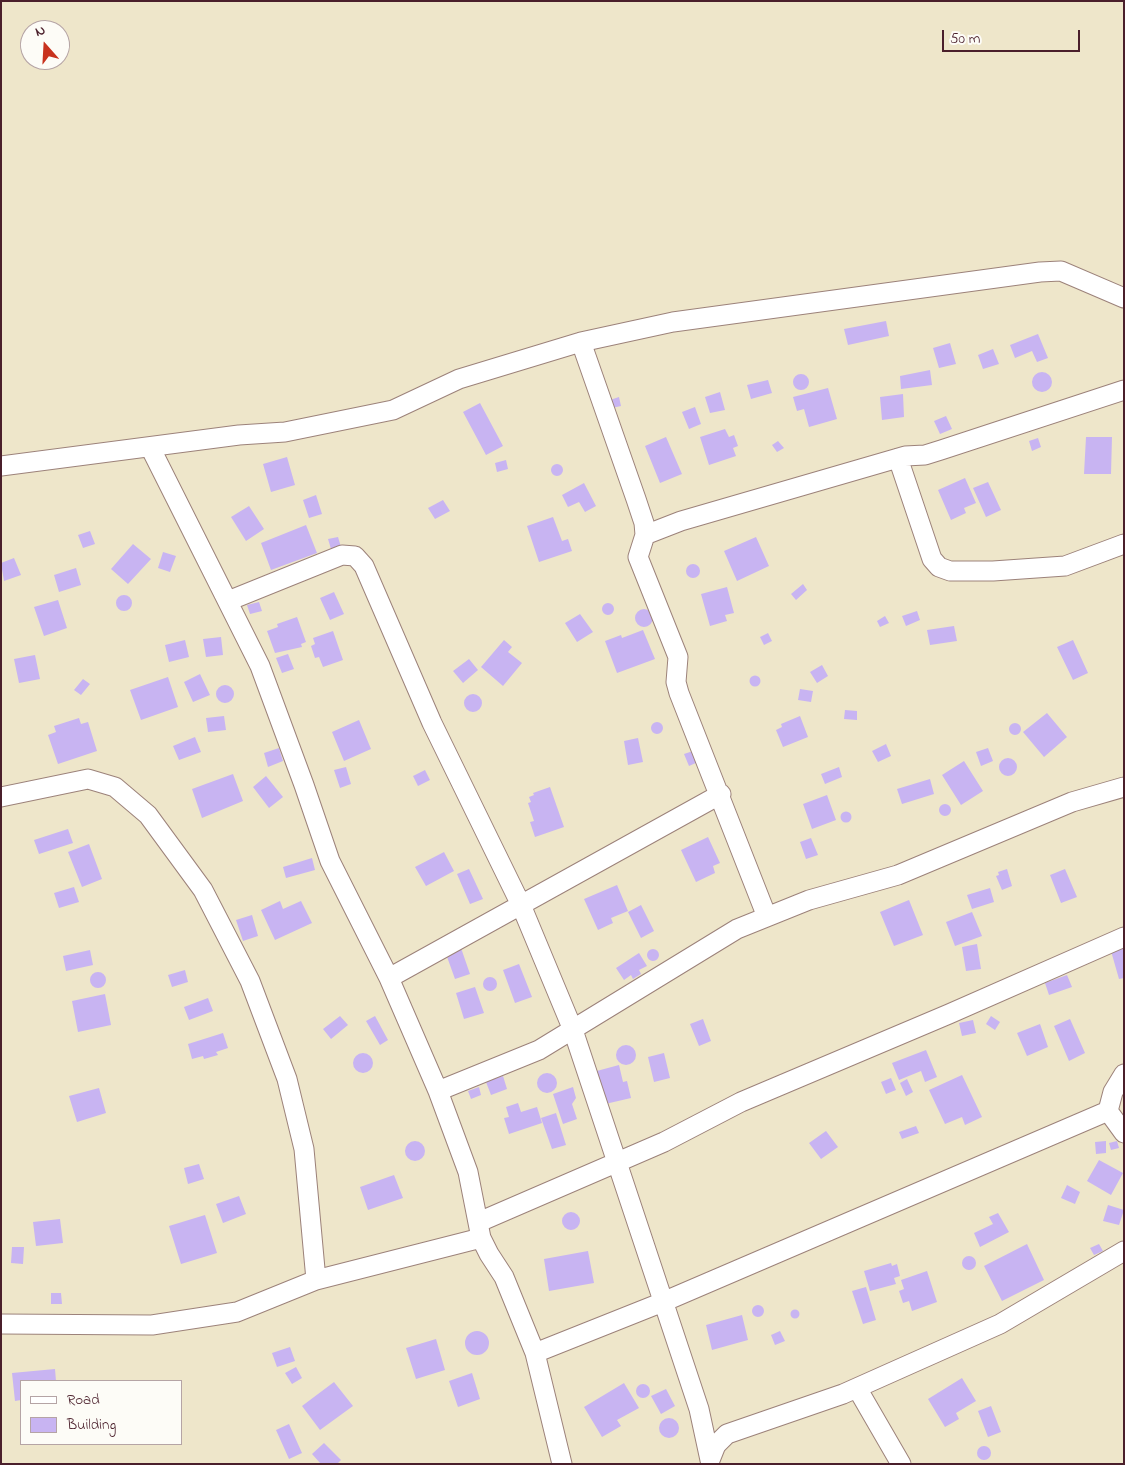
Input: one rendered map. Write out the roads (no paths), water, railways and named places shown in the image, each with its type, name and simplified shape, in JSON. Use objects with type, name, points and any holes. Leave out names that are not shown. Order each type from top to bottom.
[{"type":"street","points":[[1,466],[239,435],[285,432],[393,410],[428,396],[459,379],[580,342],[673,322],[1040,272],[1061,271],[1124,298]]},
{"type":"street","points":[[580,342],[644,523],[645,535],[638,557],[678,657],[676,682],[678,693],[721,794],[767,917]]},
{"type":"street","points":[[645,535],[682,521],[898,458],[941,450],[1124,390]]},
{"type":"street","points":[[150,447],[260,666],[304,784],[330,861],[389,978],[438,1091],[468,1172],[480,1230],[489,1254],[504,1277],[535,1353],[562,1464]]},
{"type":"street","points":[[898,458],[932,559],[939,567],[950,571],[993,571],[1065,566],[1124,544]]},
{"type":"street","points":[[228,601],[342,555],[355,556],[364,566],[432,723],[520,905],[573,1030],[699,1409],[707,1462]]},
{"type":"street","points":[[1,797],[88,779],[115,787],[148,815],[203,890],[250,981],[287,1079],[304,1149],[316,1280]]},
{"type":"street","points":[[438,1091],[539,1050],[737,929],[809,900],[898,875],[1072,802],[1124,787]]},
{"type":"street","points":[[389,978],[721,794]]},
{"type":"street","points":[[1,1324],[152,1324],[237,1312],[316,1280],[480,1230],[616,1163],[664,1142],[741,1102],[941,1018],[1124,937]]},
{"type":"street","points":[[1108,1111],[1113,1092],[1124,1074]]},
{"type":"street","points":[[1108,1111],[1124,1133]]},
{"type":"street","points":[[535,1353],[663,1302],[1108,1111]]},
{"type":"street","points":[[707,1462],[716,1445],[727,1434],[857,1388],[1000,1324],[1124,1250]]},
{"type":"street","points":[[857,1388],[901,1464]]}]
